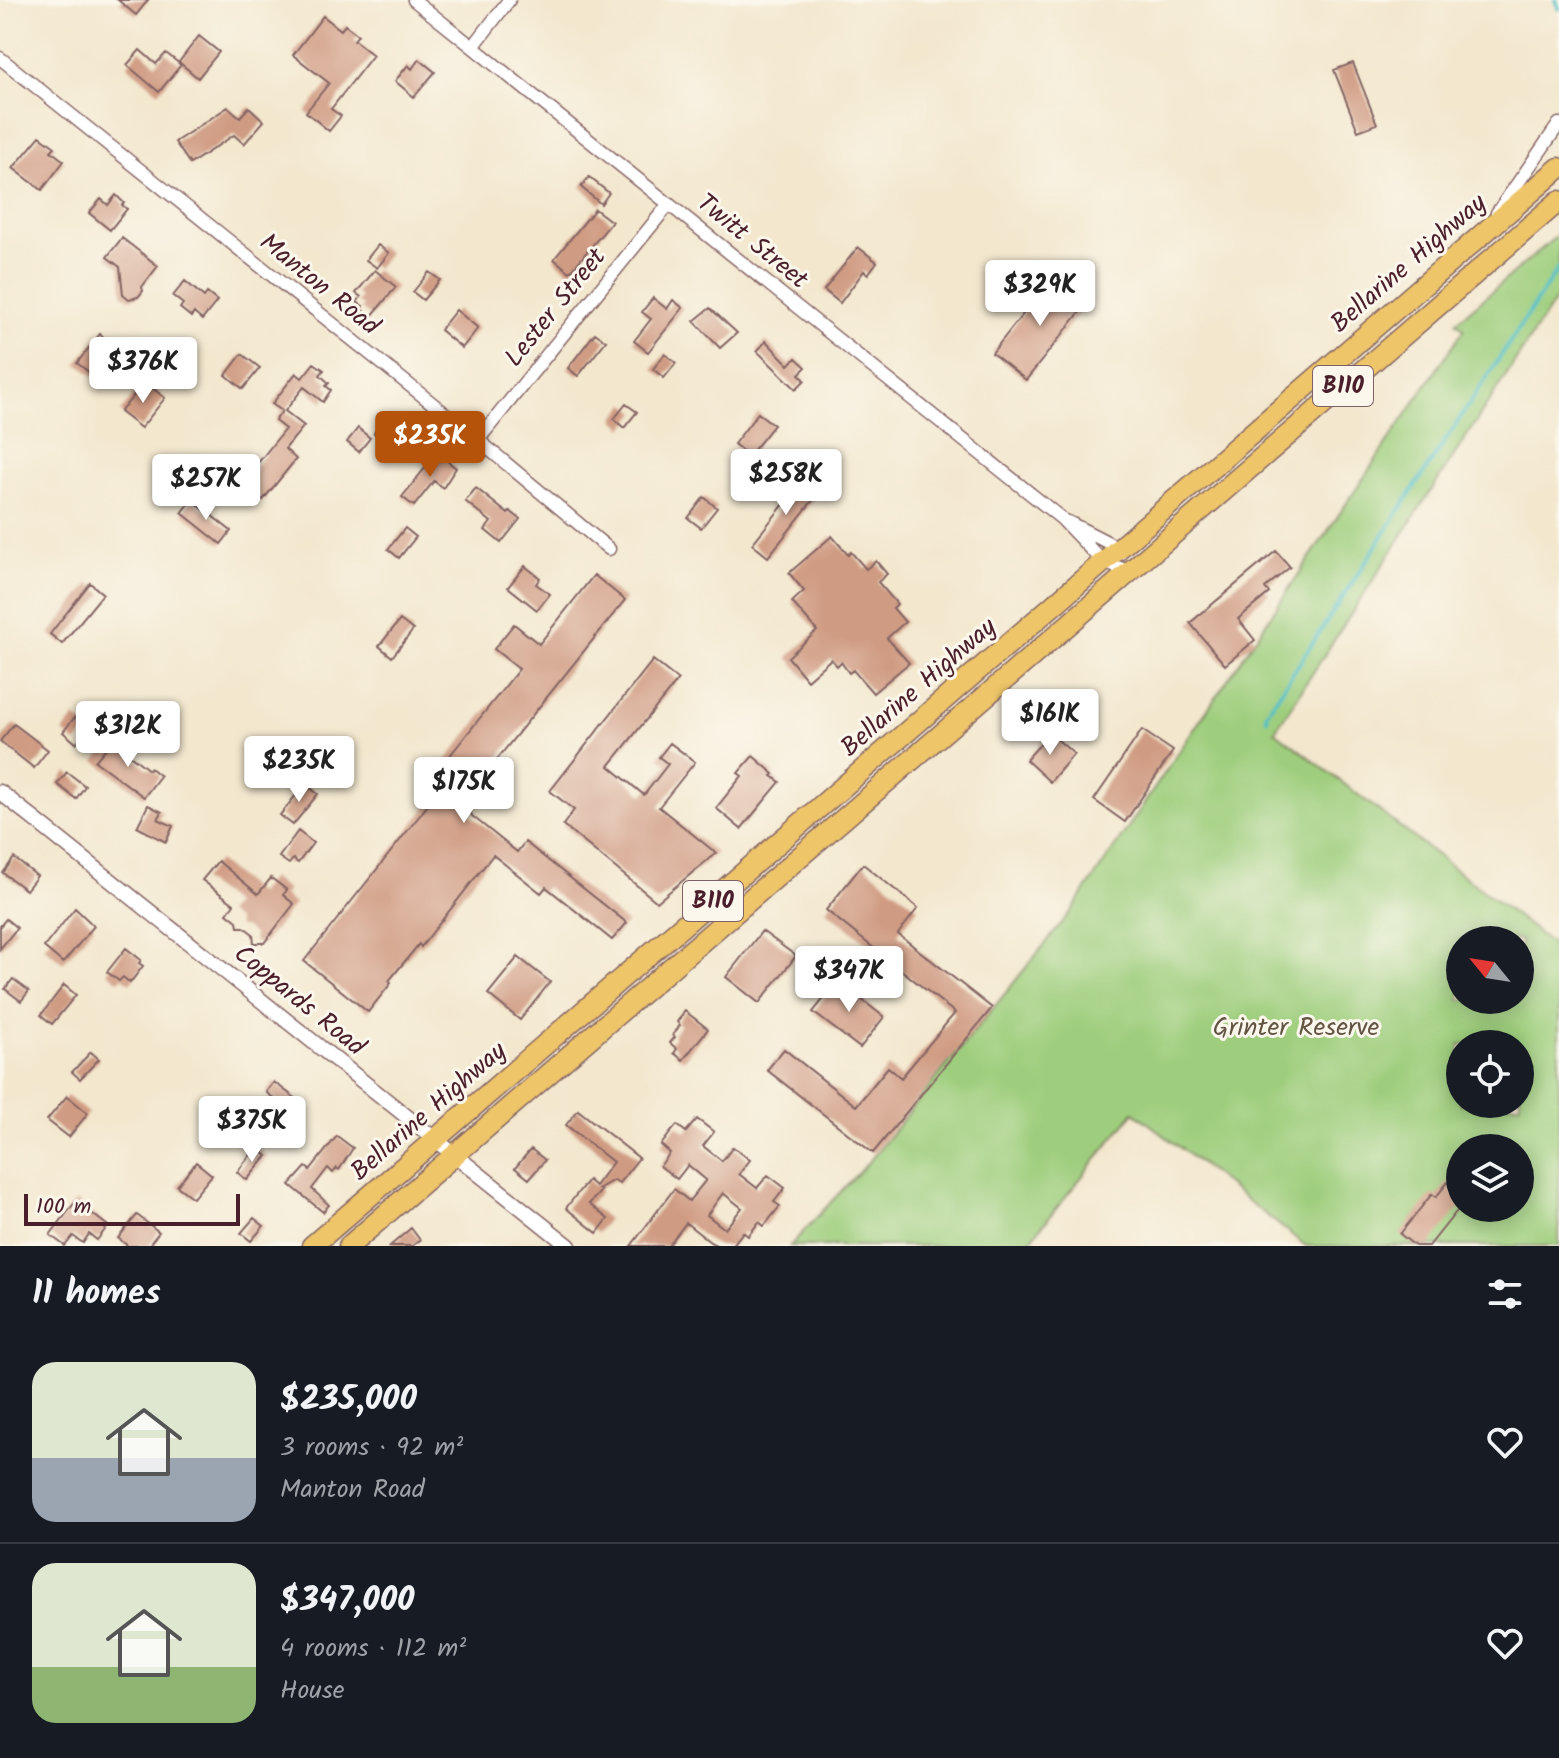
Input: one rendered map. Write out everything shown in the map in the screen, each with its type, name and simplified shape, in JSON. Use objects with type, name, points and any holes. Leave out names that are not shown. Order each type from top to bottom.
[{"type":"highway","name":"Bellarine Highway","points":[[312,1246],[1559,168]]},
{"type":"highway","points":[[1554,206],[1559,183]]},
{"type":"highway","name":"Bellarine Highway","points":[[349,1246],[1554,206]]},
{"type":"street","name":"Twitt Street","points":[[414,0],[1128,571]]},
{"type":"street","points":[[473,47],[509,0]]},
{"type":"street","name":"Manton Road","points":[[0,58],[478,440],[609,549]]},
{"type":"street","points":[[1481,236],[1559,124]]},
{"type":"street","name":"Lester Street","points":[[478,440],[669,204]]},
{"type":"street","name":"Twitt Street","points":[[1062,519],[1128,571]]},
{"type":"street","name":"Coppards Road","points":[[0,792],[569,1246]]},
{"type":"green space","name":"Grinter Reserve","points":[[1559,234],[1559,294],[1275,731],[1529,926],[1446,926],[1446,1014],[1534,1014],[1534,930],[1559,949],[1559,1246],[1306,1246],[1134,1112],[1026,1246],[790,1246],[872,1158],[1071,912],[1464,329],[1456,322]]},
{"type":"building","points":[[118,0],[148,0],[136,15]]},
{"type":"building","points":[[323,16],[341,30],[345,25],[358,35],[354,40],[373,55],[331,109],[341,116],[329,131],[306,112],[329,83],[293,55]]},
{"type":"building","points":[[199,36],[219,52],[198,78],[179,62]]},
{"type":"building","points":[[140,50],[156,64],[166,53],[181,65],[159,92],[127,65]]},
{"type":"building","points":[[419,59],[435,72],[414,97],[395,81],[408,65],[412,69]]},
{"type":"building","points":[[1353,63],[1377,124],[1358,131],[1334,70]]},
{"type":"building","points":[[228,107],[240,117],[249,107],[264,121],[244,144],[234,135],[190,164],[175,142]]},
{"type":"building","points":[[40,136],[55,147],[51,151],[64,161],[42,190],[13,168]]},
{"type":"building","points":[[589,177],[609,193],[601,204],[581,187]]},
{"type":"building","points":[[116,195],[127,209],[110,230],[89,213],[101,199],[108,205]]},
{"type":"building","points":[[595,209],[612,222],[570,272],[554,259]]},
{"type":"building","points":[[122,238],[158,266],[138,297],[129,299],[123,294],[120,267],[107,257]]},
{"type":"building","points":[[378,245],[389,253],[377,268],[366,260]]},
{"type":"building","points":[[858,247],[877,262],[868,274],[864,271],[840,303],[824,290]]},
{"type":"building","points":[[375,270],[396,287],[371,317],[361,309],[363,306],[357,302],[361,297],[356,293]]},
{"type":"building","points":[[429,272],[440,280],[423,300],[413,292]]},
{"type":"building","points":[[1054,275],[1088,302],[1026,380],[992,353]]},
{"type":"building","points":[[185,281],[204,297],[207,293],[217,301],[202,320],[194,313],[191,317],[180,308],[183,304],[173,296]]},
{"type":"building","points":[[653,298],[667,309],[673,300],[683,308],[648,352],[634,341],[651,319],[642,312]]},
{"type":"building","points":[[710,308],[737,333],[720,348],[694,321]]},
{"type":"building","points":[[456,310],[478,328],[462,348],[440,330]]},
{"type":"building","points":[[595,333],[606,341],[578,376],[568,368]]},
{"type":"building","points":[[100,334],[117,348],[94,376],[77,363]]},
{"type":"building","points":[[766,341],[789,365],[796,358],[806,367],[799,374],[805,380],[796,389],[757,351]]},
{"type":"building","points":[[242,354],[260,368],[243,389],[226,375]]},
{"type":"building","points":[[665,354],[676,363],[664,378],[653,369]]},
{"type":"building","points":[[314,363],[324,370],[320,375],[329,383],[326,386],[331,390],[323,402],[304,387],[285,411],[304,426],[285,449],[296,459],[263,500],[242,483],[285,429],[275,421],[282,411],[272,404],[296,373],[302,378]]},
{"type":"building","points":[[145,382],[165,398],[141,428],[120,412]]},
{"type":"building","points":[[626,404],[637,412],[624,428],[614,419]]},
{"type":"building","points":[[758,413],[774,425],[749,456],[734,444]]},
{"type":"building","points":[[394,420],[403,428],[406,424],[415,431],[398,452],[374,433],[382,421],[389,427]]},
{"type":"building","points":[[358,428],[370,438],[359,452],[347,442]]},
{"type":"building","points":[[437,453],[456,468],[443,488],[434,481],[414,506],[402,497]]},
{"type":"building","points":[[182,461],[196,473],[184,489],[169,477]]},
{"type":"building","points":[[805,478],[821,490],[768,557],[752,544]]},
{"type":"building","points":[[476,488],[508,514],[510,511],[520,519],[501,543],[485,530],[491,522],[465,501]]},
{"type":"building","points":[[704,497],[717,508],[701,528],[688,518]]},
{"type":"building","points":[[192,500],[231,531],[221,544],[182,513]]},
{"type":"building","points":[[405,528],[416,537],[399,558],[388,549]]},
{"type":"building","points":[[832,536],[848,555],[851,552],[866,569],[876,561],[887,574],[878,582],[897,604],[893,608],[905,622],[887,638],[909,663],[873,693],[853,670],[849,673],[841,662],[837,666],[831,659],[807,680],[788,657],[817,631],[792,602],[804,591],[789,573]]},
{"type":"building","points":[[1276,551],[1290,567],[1265,588],[1269,593],[1238,619],[1255,640],[1225,665],[1190,623]]},
{"type":"building","points":[[525,566],[540,578],[536,584],[550,594],[537,610],[508,587]]},
{"type":"building","points":[[594,575],[625,600],[466,798],[472,816],[517,852],[525,842],[627,923],[612,940],[546,887],[541,893],[493,855],[421,947],[419,944],[389,981],[391,983],[368,1012],[304,961],[451,776],[440,768],[519,669],[494,649],[514,624],[539,644]]},
{"type":"building","points":[[90,583],[103,594],[62,644],[50,634]]},
{"type":"building","points":[[400,620],[413,630],[392,657],[379,646]]},
{"type":"building","points":[[653,660],[678,680],[609,766],[644,795],[668,764],[659,757],[670,743],[695,762],[659,807],[716,853],[657,902],[563,825],[574,810],[550,791]]},
{"type":"building","points":[[75,717],[88,728],[76,743],[63,732]]},
{"type":"building","points":[[14,724],[48,750],[34,768],[0,741]]},
{"type":"building","points":[[1142,730],[1173,751],[1125,822],[1094,800]]},
{"type":"building","points":[[1050,733],[1074,754],[1050,782],[1026,760]]},
{"type":"building","points":[[112,741],[160,776],[144,797],[95,761]]},
{"type":"building","points":[[753,756],[780,782],[741,829],[716,808],[742,776],[738,773]]},
{"type":"building","points":[[67,772],[85,786],[76,799],[57,784]]},
{"type":"building","points":[[305,784],[318,794],[293,825],[280,815]]},
{"type":"building","points":[[148,805],[162,812],[158,819],[173,826],[166,842],[137,827]]},
{"type":"building","points":[[298,831],[313,843],[298,863],[293,859],[289,864],[279,857]]},
{"type":"building","points":[[14,858],[37,876],[26,890],[3,873]]},
{"type":"building","points":[[218,861],[258,894],[271,878],[287,890],[283,895],[294,904],[264,943],[254,943],[253,934],[244,927],[238,927],[237,921],[227,913],[234,904],[202,880]]},
{"type":"building","points":[[863,864],[918,908],[898,934],[992,1008],[873,1153],[767,1070],[784,1049],[856,1106],[888,1067],[901,1078],[955,1013],[826,910]]},
{"type":"building","points":[[75,908],[94,926],[63,963],[44,947]]},
{"type":"building","points":[[6,919],[17,928],[0,949],[0,926]]},
{"type":"building","points":[[762,931],[796,956],[759,1003],[726,977]]},
{"type":"building","points":[[126,948],[141,960],[139,963],[143,966],[130,983],[123,977],[119,981],[107,972]]},
{"type":"building","points":[[518,957],[550,982],[520,1020],[488,994]]},
{"type":"building","points":[[13,979],[29,991],[21,1001],[5,989]]},
{"type":"building","points":[[838,981],[884,1017],[860,1048],[813,1012]]},
{"type":"building","points":[[64,985],[76,995],[52,1024],[41,1015]]},
{"type":"building","points":[[685,1011],[708,1029],[683,1060],[674,1053],[677,1049],[670,1043],[680,1025],[677,1022]]},
{"type":"building","points":[[91,1052],[99,1059],[80,1079],[72,1072]]},
{"type":"building","points":[[274,1082],[295,1098],[287,1109],[266,1092]]},
{"type":"building","points":[[67,1096],[88,1113],[69,1137],[47,1120]]},
{"type":"building","points":[[578,1110],[639,1158],[619,1183],[614,1180],[598,1189],[601,1191],[589,1204],[608,1219],[597,1233],[566,1208],[588,1180],[595,1186],[613,1162],[566,1125]]},
{"type":"building","points":[[697,1119],[714,1132],[703,1146],[722,1161],[733,1147],[750,1160],[739,1174],[757,1188],[768,1175],[785,1188],[774,1202],[780,1206],[764,1226],[759,1222],[748,1236],[743,1232],[732,1246],[718,1246],[710,1242],[686,1223],[668,1246],[631,1246],[674,1189],[689,1201],[706,1180],[688,1165],[677,1179],[660,1166],[670,1153],[661,1145],[677,1125],[686,1132]],"holes":[[[723,1193],[742,1208],[725,1229],[707,1215]]]},
{"type":"building","points":[[285,1120],[305,1136],[295,1148],[275,1132]]},
{"type":"building","points":[[337,1136],[353,1148],[339,1170],[337,1168],[333,1173],[328,1168],[312,1189],[329,1205],[323,1212],[290,1185],[306,1167],[310,1170]]},
{"type":"building","points":[[257,1147],[267,1156],[247,1180],[237,1172]]},
{"type":"building","points":[[531,1149],[545,1160],[529,1179],[515,1168]]},
{"type":"building","points":[[196,1162],[212,1175],[193,1198],[177,1186]]},
{"type":"building","points":[[1446,1184],[1448,1222],[1429,1246],[1415,1246],[1400,1234],[1432,1194],[1436,1197]]},
{"type":"building","points":[[76,1201],[108,1226],[97,1240],[89,1234],[83,1243],[73,1236],[65,1246],[50,1235]]},
{"type":"building","points":[[137,1215],[159,1232],[148,1246],[128,1246],[118,1238]]},
{"type":"building","points":[[254,1218],[264,1226],[251,1241],[241,1233]]},
{"type":"building","points":[[411,1228],[420,1240],[412,1246],[390,1246]]},
{"type":"waterway","points":[[1556,0],[1559,9]]},
{"type":"waterway","points":[[1267,719],[1266,714],[1559,267]]}]
